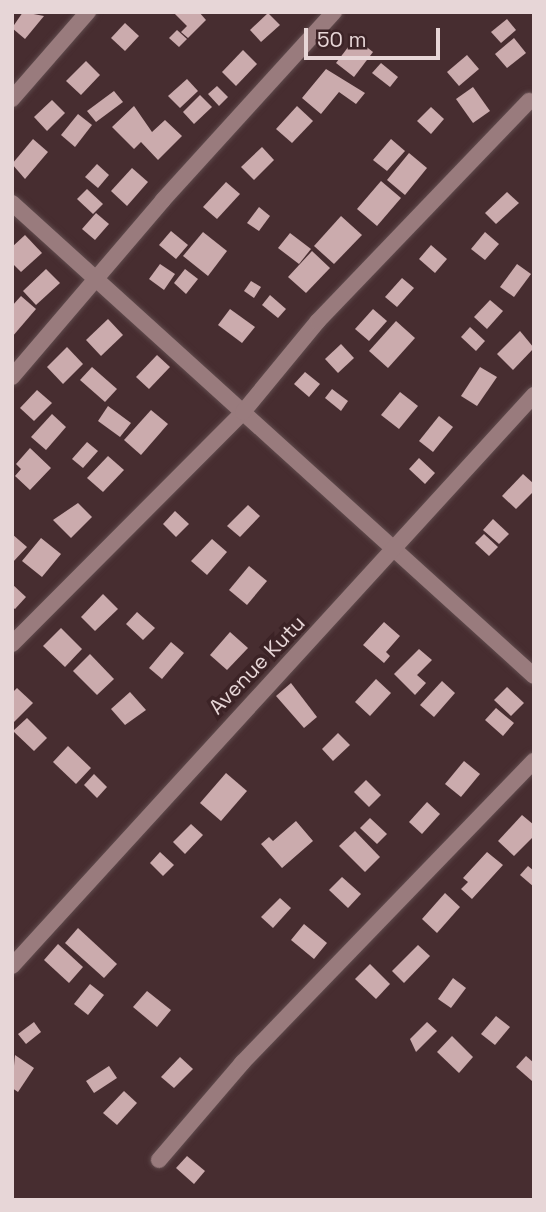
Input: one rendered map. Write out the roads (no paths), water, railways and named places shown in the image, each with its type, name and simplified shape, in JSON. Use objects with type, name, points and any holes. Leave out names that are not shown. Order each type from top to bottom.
[{"type":"street","points":[[12,99],[88,12]]},
{"type":"street","points":[[12,377],[97,282],[163,200],[334,12]]},
{"type":"street","points":[[12,644],[243,412],[318,321],[529,101]]},
{"type":"street","points":[[12,203],[394,552],[534,676]]},
{"type":"street","name":"Avenue Kutu","points":[[12,966],[250,701],[394,552],[534,395]]},
{"type":"street","points":[[159,1160],[242,1063],[534,761]]}]
